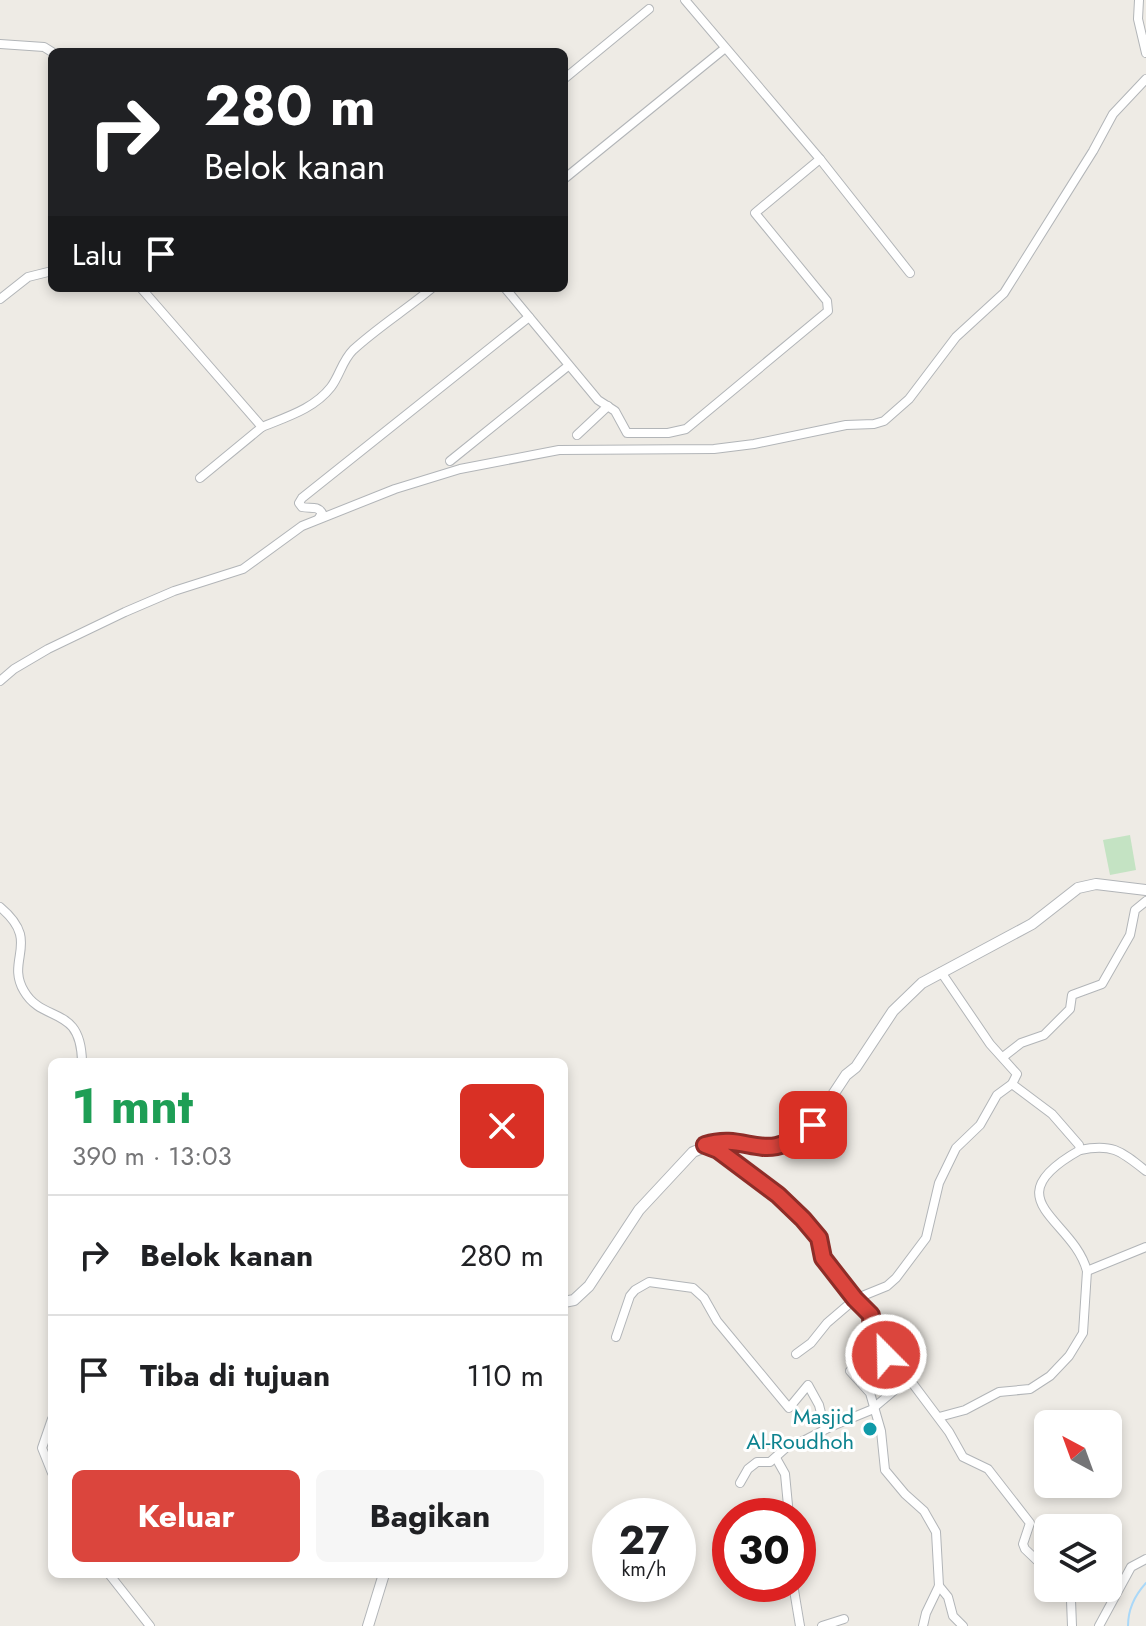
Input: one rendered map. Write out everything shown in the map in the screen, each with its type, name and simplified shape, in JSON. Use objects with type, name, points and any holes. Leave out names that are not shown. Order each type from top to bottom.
[{"type":"street","points":[[685,0],[820,159],[910,273]]},
{"type":"street","points":[[1139,0],[1138,19],[1146,53]]},
{"type":"street","points":[[568,76],[649,9]]},
{"type":"street","points":[[1138,19],[1146,12]]},
{"type":"street","points":[[0,44],[48,50]]},
{"type":"street","points":[[568,176],[724,49]]},
{"type":"street","points":[[0,681],[48,649],[125,612],[174,591],[243,569],[294,531],[319,518],[395,489],[474,465],[559,450],[714,449],[846,425],[874,424],[890,418],[909,399],[951,343],[1004,293],[1113,114],[1145,82]]},
{"type":"street","points":[[508,292],[598,400],[618,415],[624,430],[631,435],[680,432],[690,427],[828,311],[827,301],[755,213],[820,159]]},
{"type":"street","points":[[0,299],[28,277],[48,272]]},
{"type":"street","points":[[144,292],[262,427]]},
{"type":"street","points":[[200,478],[262,427],[287,418],[319,398],[330,388],[342,363],[353,350],[427,292]]},
{"type":"street","points":[[319,518],[321,511],[315,507],[302,507],[299,503],[302,498],[529,317]]},
{"type":"street","points":[[450,461],[568,366]]},
{"type":"street","points":[[577,435],[608,406]]},
{"type":"street","points":[[615,449],[624,430]]},
{"type":"street","points":[[568,1301],[574,1300],[589,1286],[643,1205],[684,1160],[705,1145],[722,1142],[758,1148],[774,1147],[804,1133],[818,1119],[846,1075],[856,1067],[899,1004],[922,983],[1032,924],[1078,888],[1096,884],[1146,890]]},
{"type":"street","points":[[1003,1057],[1021,1043],[1044,1035],[1070,1009],[1072,995],[1105,981],[1130,935],[1135,910],[1146,901]]},
{"type":"street","points":[[0,907],[17,923],[22,935],[21,986],[32,1001],[70,1022],[78,1036],[81,1058]]},
{"type":"street","points":[[796,1354],[855,1299],[890,1284],[919,1249],[930,1226],[939,1183],[956,1148],[980,1125],[997,1095],[1012,1084],[1017,1074],[978,1028],[941,972]]},
{"type":"street","points":[[1012,1084],[1052,1114],[1078,1143],[1080,1150]]},
{"type":"street","points":[[705,1145],[718,1150],[778,1195],[819,1238],[823,1258],[871,1315],[873,1343],[898,1366],[939,1417],[963,1457],[988,1469],[1025,1514],[1030,1523],[1023,1544],[1034,1558]]},
{"type":"street","points":[[939,1417],[965,1410],[999,1392],[1034,1387],[1069,1356],[1083,1333],[1085,1262],[1041,1204],[1040,1192],[1052,1167],[1080,1150],[1094,1146],[1110,1147],[1125,1154],[1146,1171]]},
{"type":"street","points":[[1087,1271],[1146,1247]]},
{"type":"street","points":[[616,1337],[635,1290],[649,1282],[693,1288],[789,1408],[808,1385],[819,1405],[825,1429]]},
{"type":"street","points":[[850,1371],[866,1385],[875,1407],[883,1442],[885,1470],[924,1511],[936,1532],[939,1586],[923,1626]]},
{"type":"street","points":[[740,1483],[748,1469],[757,1462],[770,1462],[789,1445],[875,1407],[908,1379]]},
{"type":"street","points":[[48,1431],[42,1448],[48,1463]]},
{"type":"street","points":[[776,1458],[785,1474],[787,1498]]},
{"type":"street","points":[[1099,1626],[1131,1567],[1146,1559]]},
{"type":"street","points":[[112,1578],[150,1626]]},
{"type":"street","points":[[371,1623],[383,1578]]},
{"type":"street","points":[[939,1586],[948,1597],[953,1616],[963,1626]]},
{"type":"street","points":[[796,1602],[800,1626]]},
{"type":"street","points":[[1071,1602],[1072,1626]]},
{"type":"street","points":[[822,1626],[844,1619]]},
{"type":"green space","points":[[1130,835],[1136,870],[1110,875],[1103,840]]},
{"type":"waterway","points":[[1128,1626],[1132,1603],[1146,1583]]},
{"type":"place","name":"Masjid Al-Roudhoh","points":[[870,1429]]},
{"type":"route","points":[[813,1125],[798,1137],[774,1147],[758,1148],[722,1142],[705,1145],[718,1150],[778,1195],[815,1232],[823,1258],[871,1315],[873,1343],[886,1355]]}]
